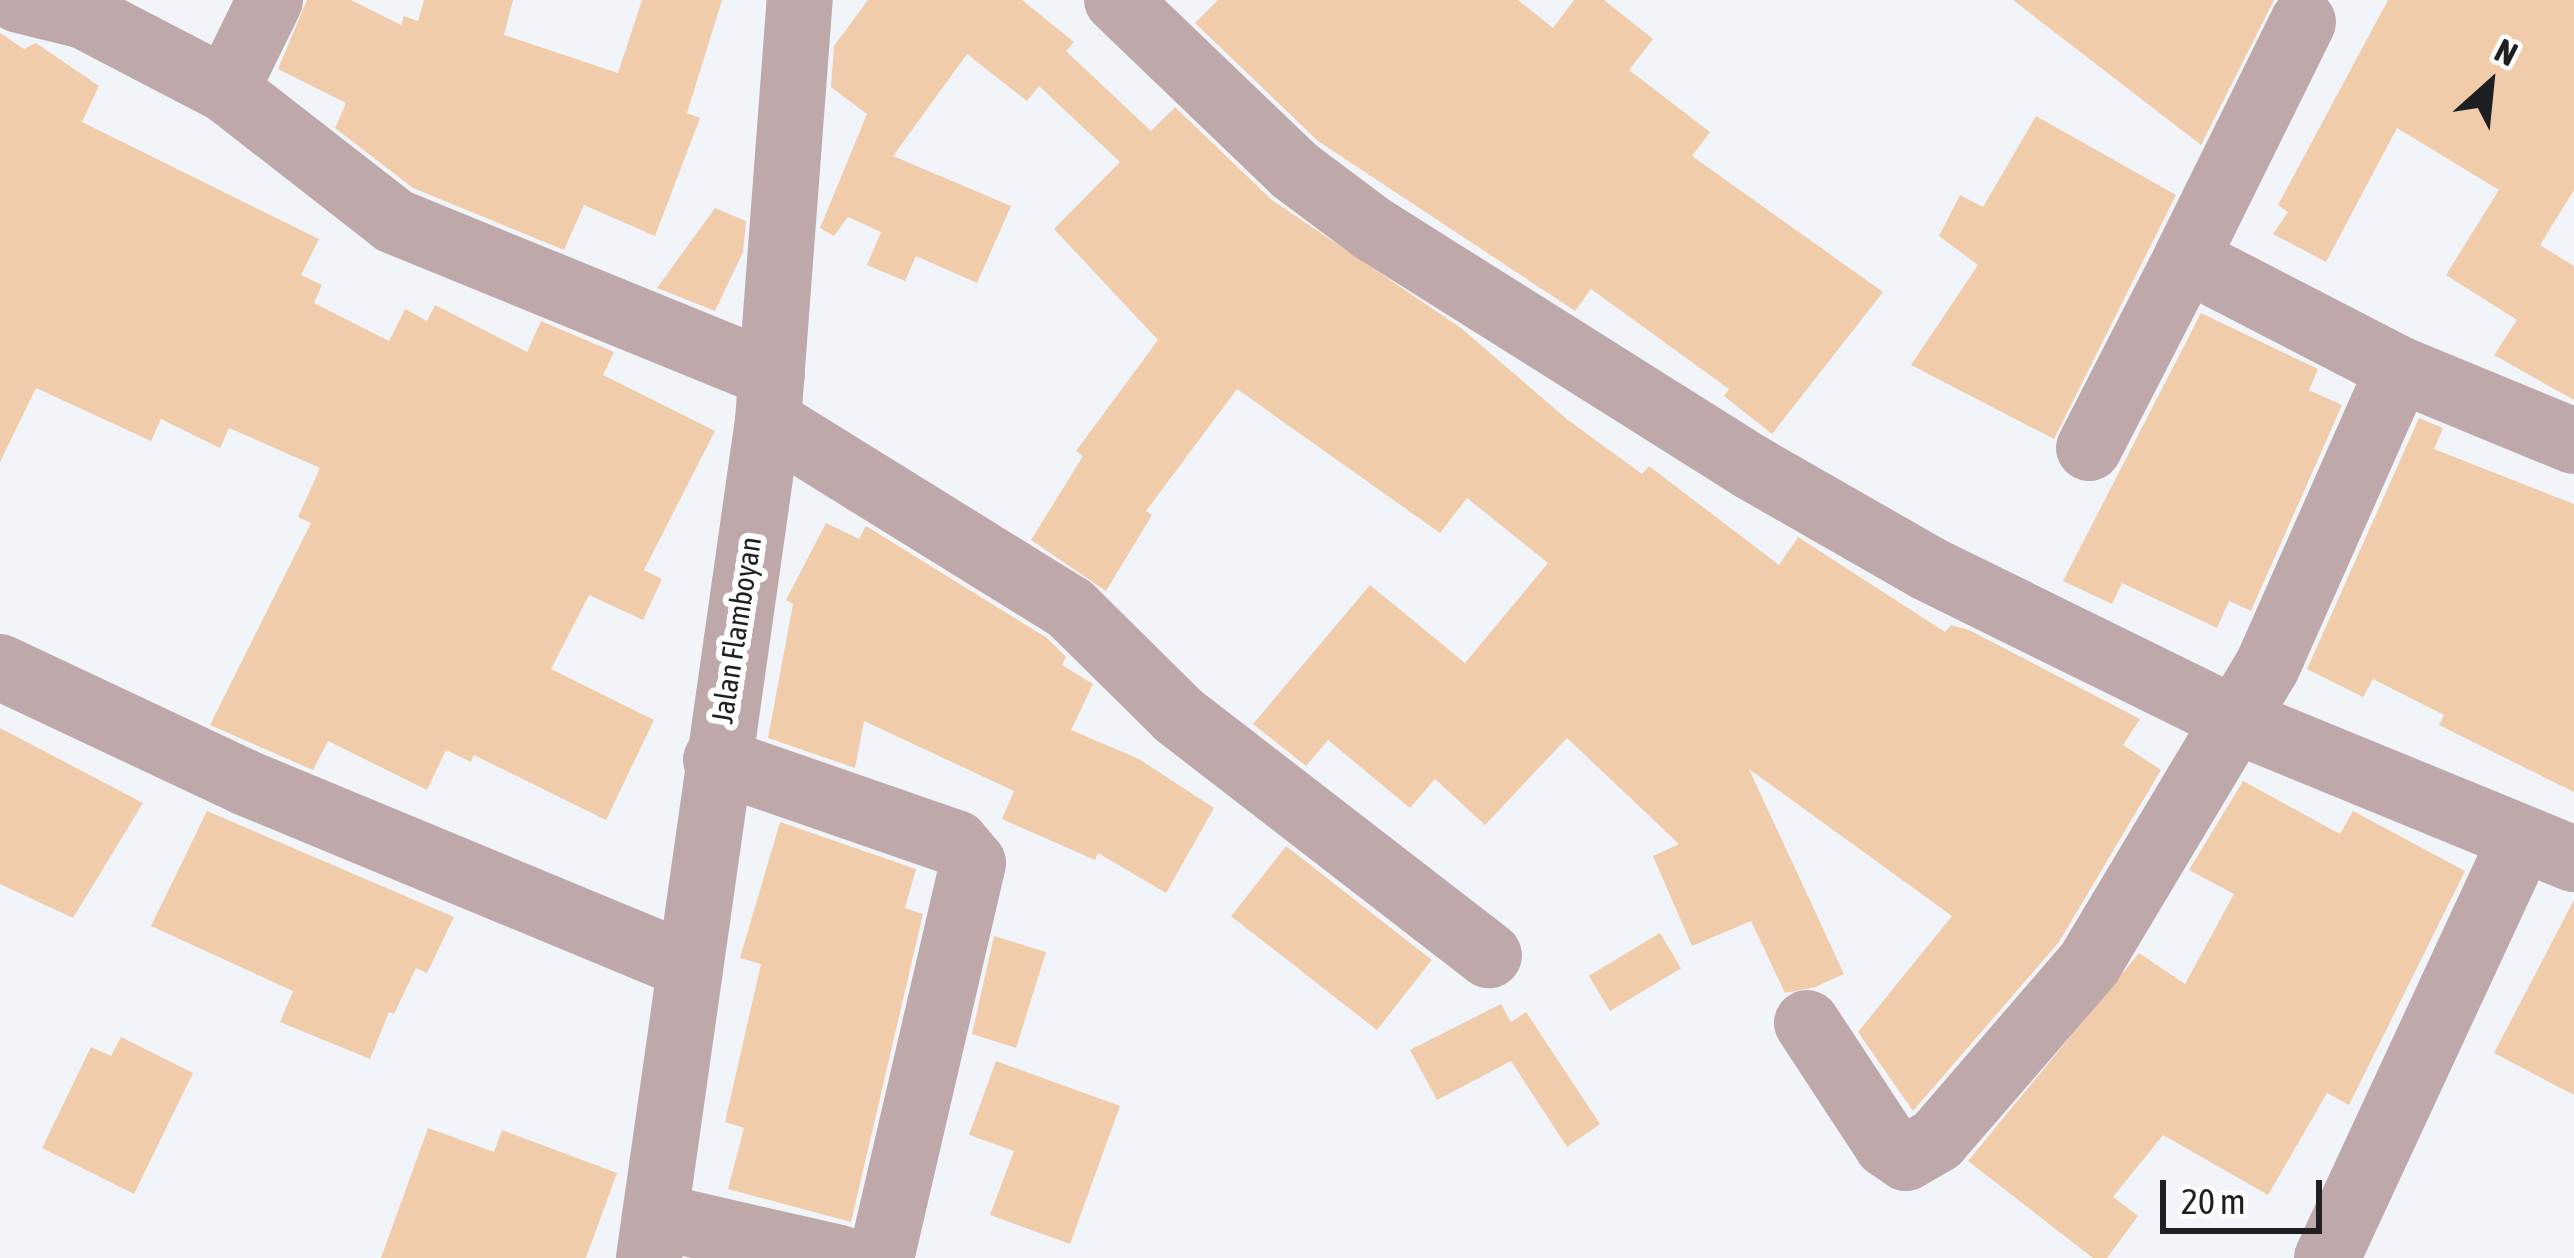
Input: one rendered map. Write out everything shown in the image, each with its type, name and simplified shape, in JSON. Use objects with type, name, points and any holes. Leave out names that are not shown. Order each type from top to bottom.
[{"type":"street","points":[[19,0],[84,16],[226,90],[394,221],[770,398],[1070,608],[1178,715],[1489,955]]},
{"type":"street","points":[[226,90],[271,0]]},
{"type":"street","name":"Jalan Flamboyan","points":[[652,1237],[686,965],[770,398],[800,0]]},
{"type":"street","points":[[1117,0],[1294,170],[1480,302],[1928,568],[2233,718],[2547,851],[2327,1258]]},
{"type":"street","points":[[2089,448],[2303,22]]},
{"type":"street","points":[[2186,259],[2398,368],[2574,441]]},
{"type":"street","points":[[1807,1023],[1887,1145],[1906,1158],[1937,1140],[2090,964],[2267,668],[2398,368]]},
{"type":"street","points":[[0,667],[244,782],[686,965]]},
{"type":"street","points":[[716,760],[956,843],[974,862],[881,1258]]},
{"type":"street","points":[[652,1237],[838,1258]]},
{"type":"building","points":[[307,0],[351,0],[401,25],[404,16],[418,21],[424,0],[513,0],[504,35],[618,73],[642,0],[722,0],[687,113],[700,118],[655,236],[584,205],[564,250],[413,188],[335,128],[346,103],[278,69]]},
{"type":"building","points":[[868,0],[1022,0],[1074,42],[1066,51],[1151,131],[1175,107],[1272,200],[1461,328],[1568,420],[1642,474],[1649,466],[1779,565],[1798,537],[1945,632],[1951,625],[1969,630],[2140,719],[2123,745],[2161,770],[2059,942],[1913,1111],[1858,1032],[1952,916],[1749,769],[1844,974],[1815,987],[1785,993],[1751,921],[1692,946],[1653,856],[1679,844],[1567,738],[1485,825],[1435,779],[1410,808],[1328,740],[1306,766],[1253,724],[1370,585],[1465,663],[1548,563],[1467,498],[1440,533],[1237,389],[1146,511],[1152,515],[1106,591],[1031,540],[1083,456],[1076,451],[1158,340],[1054,229],[1120,162],[1039,86],[1027,101],[967,54],[893,156],[1011,206],[977,283],[916,256],[905,281],[867,265],[881,232],[848,217],[834,236],[820,228],[867,114],[831,87],[834,46]]},
{"type":"building","points":[[1218,0],[1518,0],[1553,28],[1574,0],[1604,0],[1653,39],[1629,70],[1710,132],[1692,156],[1883,292],[1772,434],[1724,396],[1729,389],[1591,289],[1575,311],[1318,141],[1195,23]]},
{"type":"building","points":[[2013,0],[2274,0],[2201,145]]},
{"type":"building","points":[[2388,0],[2574,0],[2574,190],[2540,245],[2574,266],[2574,400],[2494,355],[2517,320],[2446,275],[2499,190],[2397,128],[2326,262],[2273,234],[2288,212],[2278,205]]},
{"type":"building","points":[[0,33],[24,49],[36,43],[99,86],[82,122],[319,239],[301,275],[322,285],[314,303],[389,341],[405,309],[427,321],[435,305],[527,352],[541,321],[614,352],[603,375],[715,431],[644,570],[662,579],[643,620],[589,595],[551,669],[654,720],[606,820],[474,755],[471,762],[446,750],[427,790],[328,741],[313,770],[210,725],[311,523],[298,517],[320,468],[229,428],[220,448],[161,419],[151,441],[36,388],[0,462]]},
{"type":"building","points":[[2036,116],[2176,195],[2054,439],[1911,365],[1978,265],[1939,236],[1960,195],[1983,207]]},
{"type":"building","points":[[715,208],[746,221],[743,252],[715,311],[657,288]]},
{"type":"building","points":[[2201,313],[2318,369],[2309,390],[2342,405],[2251,611],[2229,601],[2217,628],[2122,583],[2112,604],[2063,581]]},
{"type":"building","points":[[2419,418],[2443,428],[2434,449],[2574,504],[2574,792],[2439,725],[2444,715],[2373,679],[2363,697],[2307,669]]},
{"type":"building","points":[[826,523],[859,539],[866,526],[1047,638],[1066,657],[1062,665],[1093,684],[1071,730],[1139,759],[1214,808],[1166,893],[1098,853],[1095,860],[1002,819],[1014,791],[864,721],[855,768],[768,738],[793,604],[786,600]]},
{"type":"building","points":[[0,728],[143,803],[73,918],[0,884]]},
{"type":"building","points":[[2243,781],[2340,834],[2353,811],[2465,871],[2349,1105],[2327,1093],[2268,1195],[2163,1135],[2113,1197],[2138,1216],[2107,1258],[2093,1258],[1968,1161],[2139,953],[2185,984],[2234,894],[2189,870]]},
{"type":"building","points":[[207,811],[454,917],[427,973],[416,968],[394,1014],[389,1012],[370,1059],[280,1022],[293,991],[151,926]]},
{"type":"building","points":[[780,822],[916,869],[905,908],[923,914],[851,1222],[728,1189],[744,1128],[725,1122],[761,964],[740,958]]},
{"type":"building","points":[[1286,846],[1432,960],[1377,1030],[1231,916]]},
{"type":"building","points":[[2574,900],[2574,1095],[2494,1053]]},
{"type":"building","points":[[1660,933],[1681,968],[1610,1011],[1589,976]]},
{"type":"building","points":[[994,936],[1046,952],[1016,1048],[972,1034]]},
{"type":"building","points":[[1501,1004],[1511,1022],[1526,1012],[1600,1124],[1567,1147],[1511,1061],[1437,1100],[1410,1050]]},
{"type":"building","points":[[121,1037],[193,1073],[134,1194],[42,1148],[91,1047],[111,1056]]},
{"type":"building","points":[[996,1061],[1120,1106],[1070,1244],[990,1215],[1014,1151],[969,1135]]},
{"type":"building","points":[[428,1128],[494,1152],[502,1130],[617,1173],[586,1258],[381,1258]]}]
